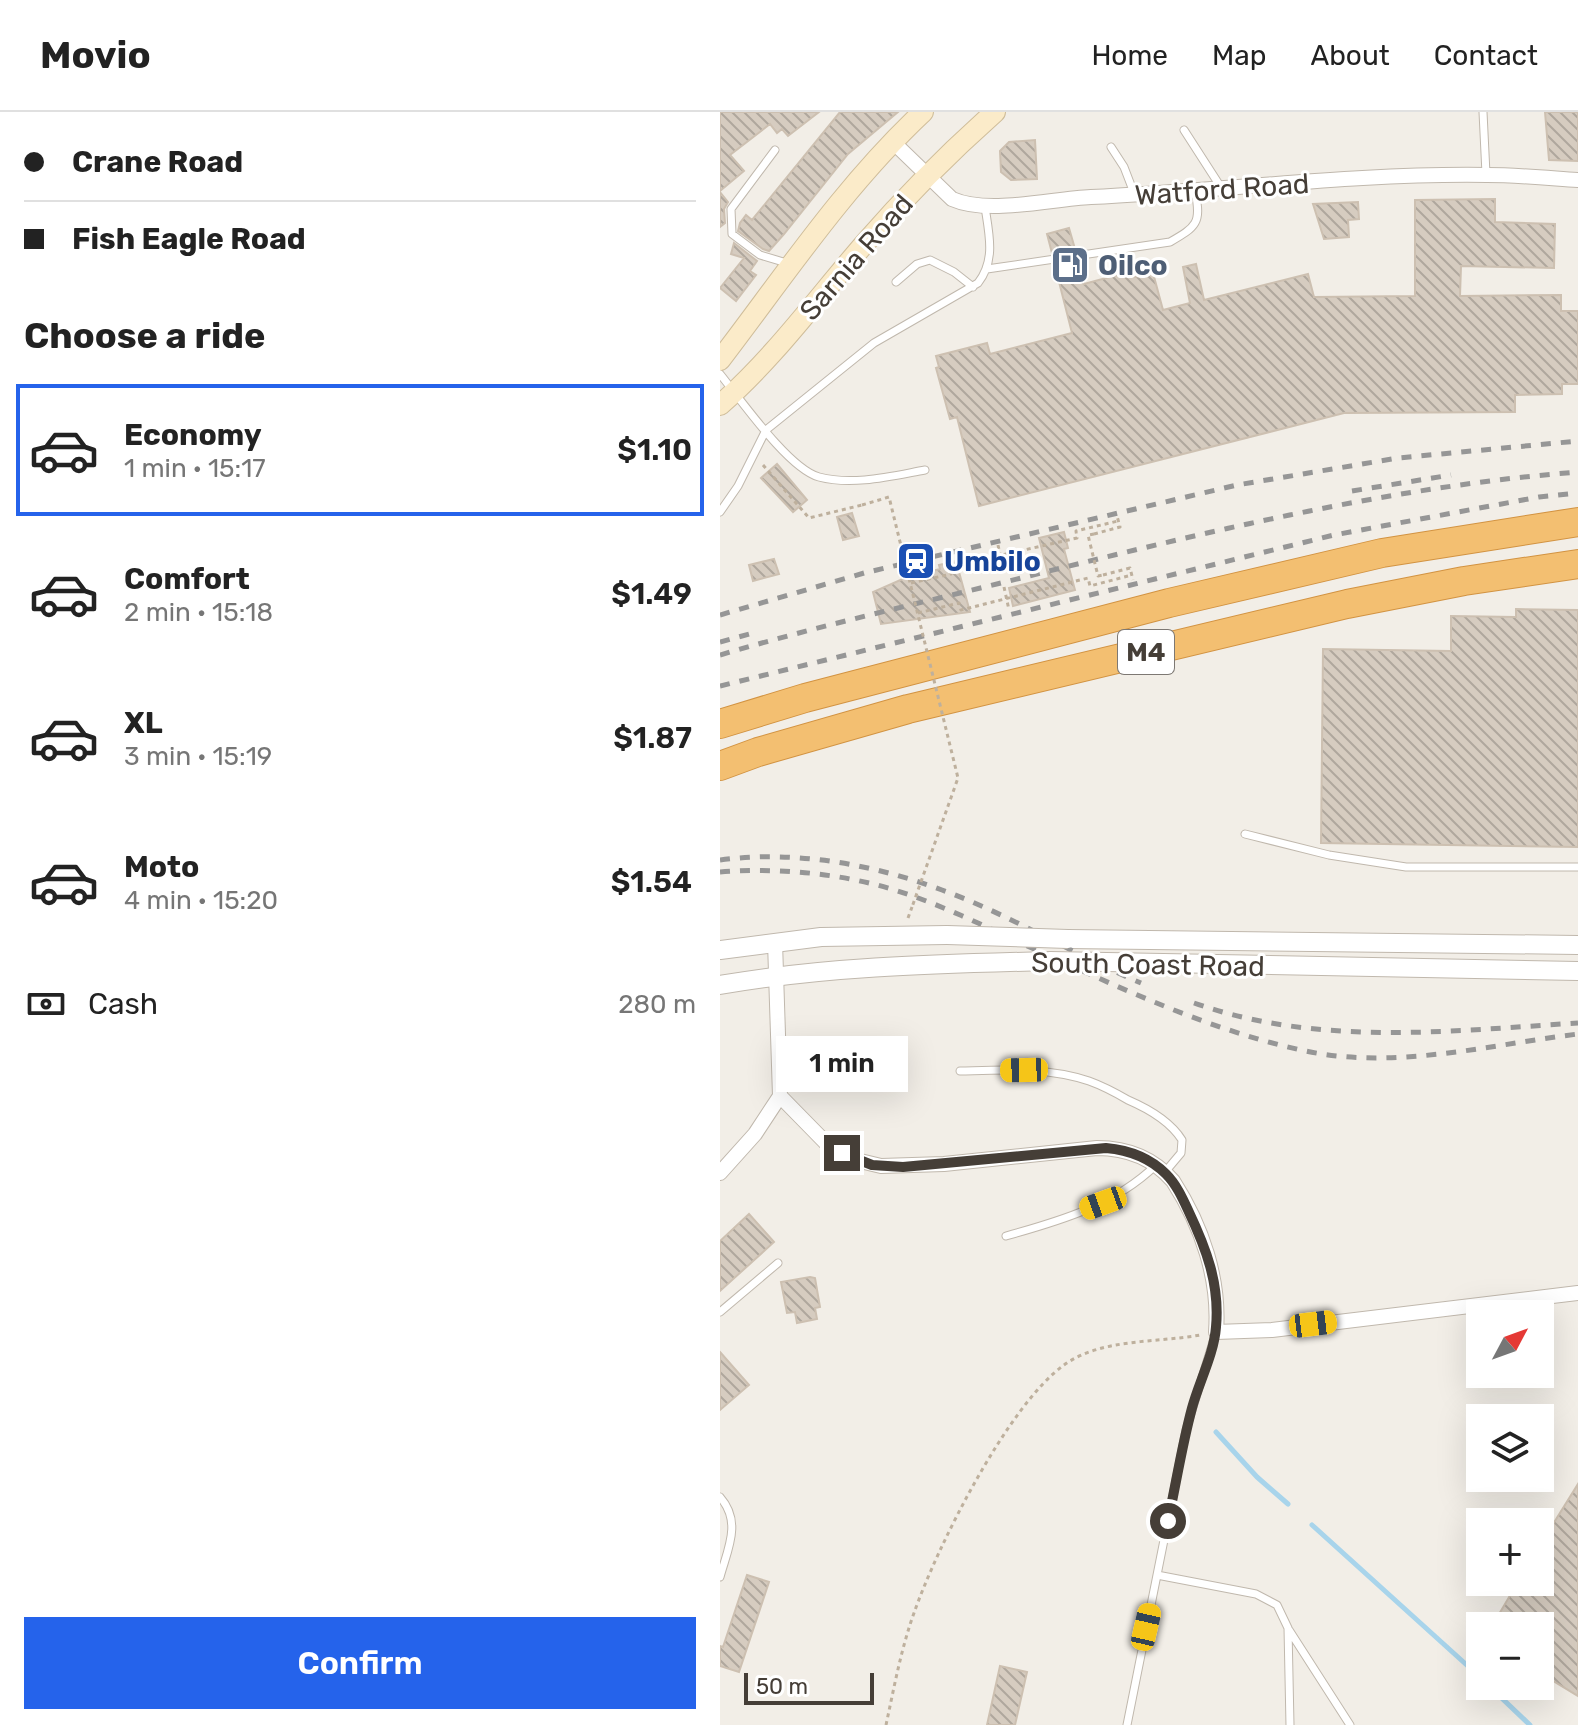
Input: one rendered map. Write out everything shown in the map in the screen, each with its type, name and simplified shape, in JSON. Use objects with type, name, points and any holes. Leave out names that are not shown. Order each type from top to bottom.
[{"type":"highway","name":"M4","points":[[720,724],[805,698],[1185,599],[1382,553],[1578,522]]},
{"type":"highway","name":"M4","points":[[720,766],[908,709],[1347,604],[1464,581],[1578,564]]},
{"type":"main road","name":"Sarnia Road","points":[[720,360],[826,216],[892,141],[923,112]]},
{"type":"main road","name":"Sarnia Road","points":[[727,399],[868,239],[927,176],[995,112]]},
{"type":"street","name":"Watford Road","points":[[892,141],[952,199],[985,207],[1059,199],[1350,180],[1486,174],[1578,180]]},
{"type":"street","name":"South Coast Road","points":[[720,950],[833,937],[947,935],[1578,945]]},
{"type":"street","points":[[720,1173],[755,1134],[780,1096],[775,942]]},
{"type":"street","name":"South Coast Road","points":[[720,985],[777,975],[917,965],[1050,961],[1578,971]]},
{"type":"street","points":[[780,1096],[827,1144],[856,1160],[881,1166],[944,1164],[1097,1148],[1123,1150],[1142,1157],[1160,1169],[1176,1186],[1206,1250],[1216,1287],[1216,1332],[1272,1330],[1578,1293]]},
{"type":"lane","points":[[1483,112],[1486,174]]},
{"type":"lane","points":[[1184,130],[1223,190]]},
{"type":"lane","points":[[1111,147],[1124,167],[1135,195]]},
{"type":"lane","points":[[775,150],[731,209],[732,234],[760,255],[792,265]]},
{"type":"lane","points":[[987,269],[1170,242],[1190,231],[1195,223],[1199,214],[1195,192]]},
{"type":"lane","points":[[720,512],[738,486],[766,430],[874,343],[973,287],[987,269],[990,244],[985,207]]},
{"type":"lane","points":[[896,282],[917,264],[930,260],[954,272],[973,287]]},
{"type":"lane","points":[[720,374],[727,399],[766,430],[801,467],[820,478],[867,479],[925,470]]},
{"type":"lane","points":[[1245,834],[1329,855],[1406,867],[1578,867]]},
{"type":"lane","points":[[960,1071],[1024,1070],[1091,1082],[1147,1108],[1174,1129],[1182,1140],[1181,1153],[1130,1189],[1111,1199],[1006,1236]]},
{"type":"lane","points":[[720,1312],[778,1263]]},
{"type":"lane","points":[[1127,1725],[1192,1406],[1216,1332]]},
{"type":"lane","points":[[720,1497],[730,1512],[733,1532],[720,1577]]},
{"type":"lane","points":[[1157,1575],[1256,1594],[1277,1605],[1288,1628],[1350,1725]]},
{"type":"lane","points":[[1288,1628],[1290,1725]]},
{"type":"path","points":[[754,454],[809,518],[889,497],[958,778],[909,917]]},
{"type":"path","points":[[911,583],[951,574],[949,567],[1077,538],[1076,531],[1118,518],[1120,527],[1088,535],[1098,576],[1130,568],[1132,577],[1090,586],[1088,578],[961,610],[959,603],[918,613]]},
{"type":"path","points":[[998,545],[1003,568]]},
{"type":"path","points":[[1004,587],[1009,610]]},
{"type":"path","points":[[886,1725],[913,1615],[928,1576],[997,1447],[1042,1385],[1065,1364],[1089,1353],[1110,1347],[1216,1332]]},
{"type":"building","points":[[720,112],[819,112],[788,136],[782,129],[777,133],[770,124],[730,155],[744,171],[720,191]]},
{"type":"building","points":[[840,112],[898,112],[848,154],[769,251],[763,249],[738,231],[740,223],[746,215],[752,220]]},
{"type":"building","points":[[1545,112],[1578,112],[1578,161],[1549,160]]},
{"type":"building","points":[[1035,140],[1037,179],[1011,180],[1001,172],[1000,151],[1009,142]]},
{"type":"building","points":[[720,192],[728,202],[724,209],[725,223],[720,227]]},
{"type":"building","points":[[1495,199],[1495,222],[1555,224],[1554,268],[1461,266],[1460,296],[1561,295],[1561,311],[1578,311],[1578,384],[1562,384],[1562,394],[1515,395],[1515,412],[1344,413],[979,506],[957,417],[950,419],[936,368],[939,367],[936,356],[987,343],[990,354],[1072,333],[1055,266],[1078,262],[1084,284],[1132,271],[1134,277],[1153,273],[1163,310],[1190,303],[1183,267],[1196,264],[1204,300],[1308,274],[1314,297],[1415,296],[1415,200]]},
{"type":"building","points":[[1358,202],[1359,219],[1348,220],[1349,237],[1324,239],[1313,204]]},
{"type":"building","points":[[1069,228],[1075,249],[1052,253],[1047,234]]},
{"type":"building","points":[[734,243],[757,261],[750,271],[756,275],[736,301],[720,288],[744,258],[731,254]]},
{"type":"building","points":[[777,464],[807,500],[793,512],[761,478]]},
{"type":"building","points":[[852,513],[859,536],[843,540],[837,517]]},
{"type":"building","points":[[1064,532],[1068,548],[1064,549],[1075,590],[1013,606],[1009,588],[1049,578],[1039,538]]},
{"type":"building","points":[[774,559],[779,574],[753,581],[749,565]]},
{"type":"building","points":[[956,561],[970,612],[881,624],[873,592]]},
{"type":"building","points":[[1516,609],[1578,610],[1578,847],[1321,843],[1323,649],[1451,651],[1451,616],[1516,617]]},
{"type":"building","points":[[749,1214],[774,1242],[720,1291],[720,1241]]},
{"type":"building","points":[[815,1278],[820,1307],[815,1308],[817,1319],[797,1323],[795,1312],[787,1313],[781,1282]]},
{"type":"building","points":[[720,1352],[749,1385],[720,1410]]},
{"type":"building","points":[[1578,1484],[1578,1696],[1554,1681],[1554,1612],[1500,1612],[1510,1596],[1554,1596],[1554,1523]]},
{"type":"building","points":[[747,1575],[769,1582],[739,1672],[720,1666],[720,1646],[723,1647]]},
{"type":"building","points":[[1000,1666],[1027,1672],[1015,1725],[987,1725]]},
{"type":"waterway","points":[[1216,1432],[1257,1477],[1288,1504]]},
{"type":"waterway","points":[[1312,1525],[1466,1664]]},
{"type":"waterway","points":[[1504,1700],[1530,1725]]},
{"type":"railway","points":[[720,615],[864,573],[1237,485],[1398,458],[1578,441]]},
{"type":"railway","points":[[720,655],[802,632],[1245,524],[1444,487],[1578,472]]},
{"type":"railway","points":[[1352,491],[1451,475]]},
{"type":"railway","points":[[720,686],[1334,535],[1539,497],[1578,493]]},
{"type":"railway","points":[[720,642],[757,632]]},
{"type":"railway","points":[[720,860],[804,858],[888,873],[968,900],[1141,983]]},
{"type":"railway","points":[[720,872],[819,874],[896,890],[951,911],[1194,1018],[1301,1050],[1336,1056],[1405,1057],[1578,1034]]},
{"type":"railway","points":[[1194,1003],[1241,1017],[1337,1031],[1433,1032],[1578,1023]]},
{"type":"place","name":"Oilco","points":[[1070,265]]},
{"type":"place","name":"Umbilo","points":[[916,561]]},
{"type":"route","points":[[842,1153],[872,1165],[903,1167],[1106,1148],[1142,1157],[1165,1172],[1176,1186],[1206,1250],[1216,1287],[1218,1309],[1216,1332],[1186,1430],[1168,1521]]}]
